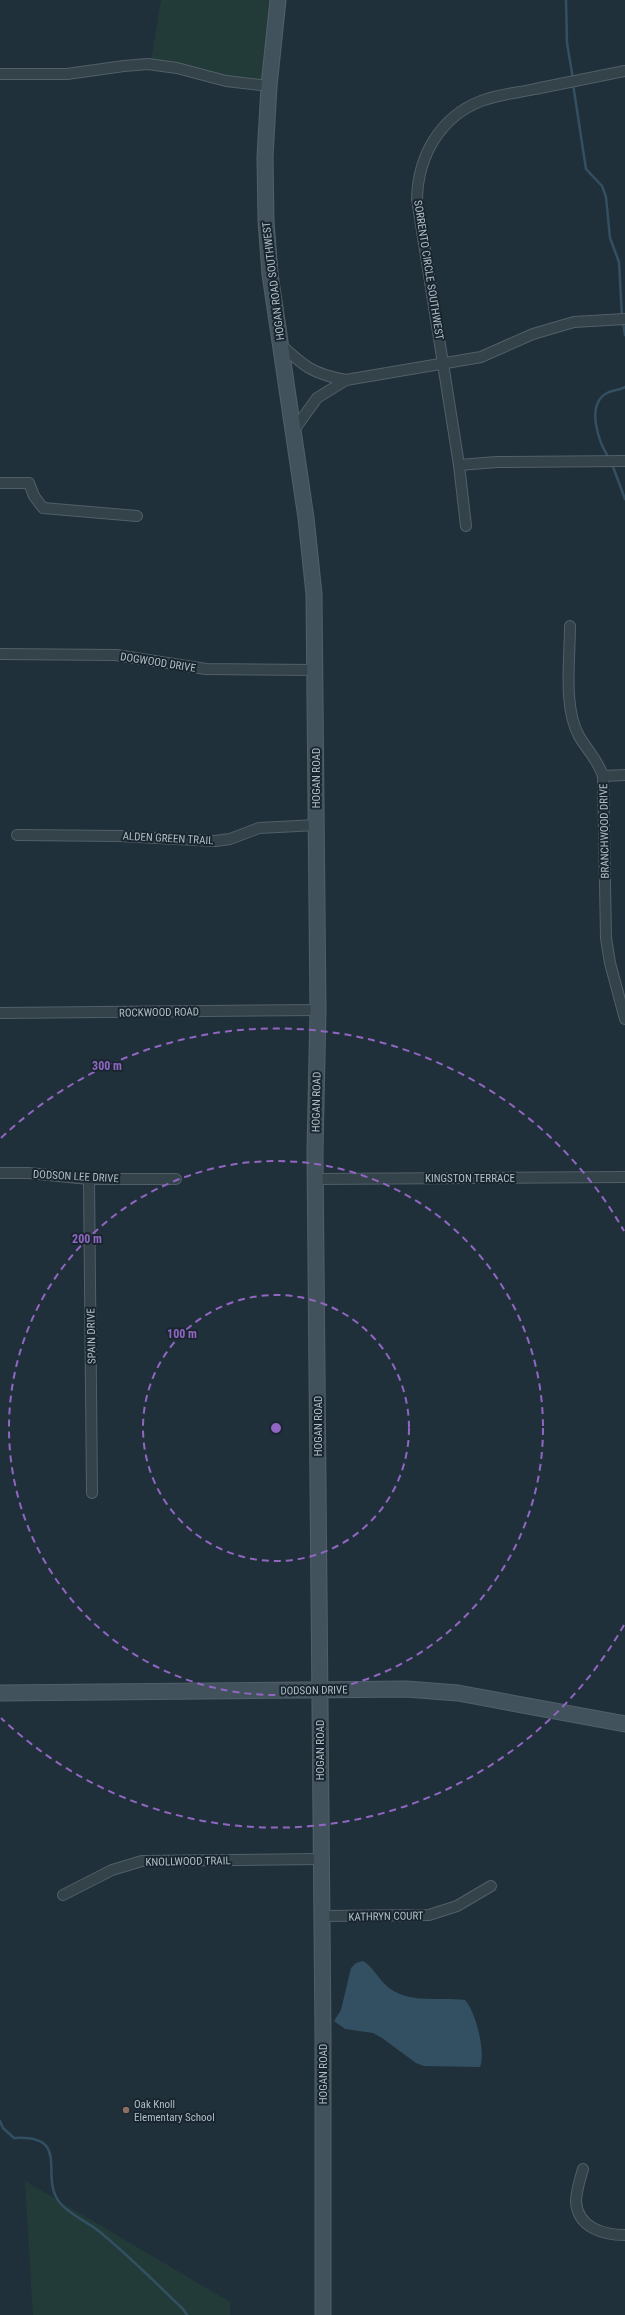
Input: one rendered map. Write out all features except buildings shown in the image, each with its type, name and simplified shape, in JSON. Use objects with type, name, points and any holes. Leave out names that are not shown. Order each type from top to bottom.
[{"type":"street","name":"HOGAN ROAD SOUTHWEST","points":[[278,0],[269,86],[265,157],[266,221],[270,274],[294,430],[308,537]]},
{"type":"street","points":[[0,74],[67,74],[148,64],[177,68],[226,81],[269,86]]},
{"type":"street","name":"SORRENTO CIRCLE SOUTHWEST","points":[[466,526],[459,465],[418,199],[418,184],[426,154],[443,127],[468,107],[483,100],[625,71]]},
{"type":"street","points":[[281,345],[312,371],[327,377],[346,380],[481,358],[532,334],[574,322],[625,319]]},
{"type":"street","points":[[294,430],[317,398],[346,380]]},
{"type":"street","points":[[459,465],[497,462],[625,461]]},
{"type":"street","points":[[0,483],[29,482],[34,496],[43,508],[137,516]]},
{"type":"street","name":"HOGAN ROAD","points":[[308,537],[314,594],[316,670],[318,1010],[315,1179],[322,1916],[323,2315]]},
{"type":"street","name":"BRANCHWOOD DRIVE","points":[[570,626],[572,716],[579,736],[598,762],[604,776],[606,938],[610,963],[625,1019]]},
{"type":"street","name":"DOGWOOD DRIVE","points":[[0,654],[116,655],[206,670],[316,670]]},
{"type":"street","points":[[604,776],[625,775]]},
{"type":"street","name":"ALDEN GREEN TRAIL","points":[[17,835],[120,836],[214,841],[230,839],[260,828],[317,825]]},
{"type":"street","name":"ROCKWOOD ROAD","points":[[0,1013],[318,1010]]},
{"type":"street","name":"DODSON LEE DRIVE","points":[[0,1173],[28,1173],[90,1179],[176,1179]]},
{"type":"street","name":"KINGSTON TERRACE","points":[[315,1179],[625,1177]]},
{"type":"street","name":"SPAIN DRIVE","points":[[90,1179],[92,1493]]},
{"type":"street","name":"DODSON DRIVE","points":[[0,1693],[406,1689],[458,1693],[625,1724]]},
{"type":"street","name":"KNOLLWOOD TRAIL","points":[[63,1895],[112,1870],[142,1861],[321,1859]]},
{"type":"street","name":"KATHRYN COURT","points":[[322,1916],[429,1915],[457,1906],[491,1886]]},
{"type":"street","points":[[583,2169],[576,2204],[580,2217],[601,2233],[625,2235]]},
{"type":"green space","points":[[161,0],[283,0],[269,83],[151,62]]},
{"type":"green space","points":[[25,2181],[230,2302],[230,2315],[33,2315]]},
{"type":"water","points":[[363,1961],[385,1985],[397,1993],[416,1998],[465,2000],[473,2014],[479,2033],[482,2052],[480,2067],[424,2066],[416,2063],[373,2033],[345,2029],[334,2021],[341,2010],[351,1968],[356,1963]]},
{"type":"waterway","points":[[566,0],[567,43],[573,79]]},
{"type":"waterway","points":[[573,84],[586,169],[602,186],[606,197],[610,238],[619,262],[622,317]]},
{"type":"waterway","points":[[623,322],[625,335]]},
{"type":"waterway","points":[[609,458],[598,434],[595,415],[597,406],[600,399],[607,393],[625,387]]},
{"type":"waterway","points":[[612,464],[625,499]]},
{"type":"waterway","points":[[0,2121],[3,2128],[14,2138],[32,2139],[43,2143],[49,2150],[54,2192],[60,2203],[111,2241],[183,2309],[187,2315]]},
{"type":"place","name":"Oak Knoll Elementary School","points":[[126,2110]]}]
